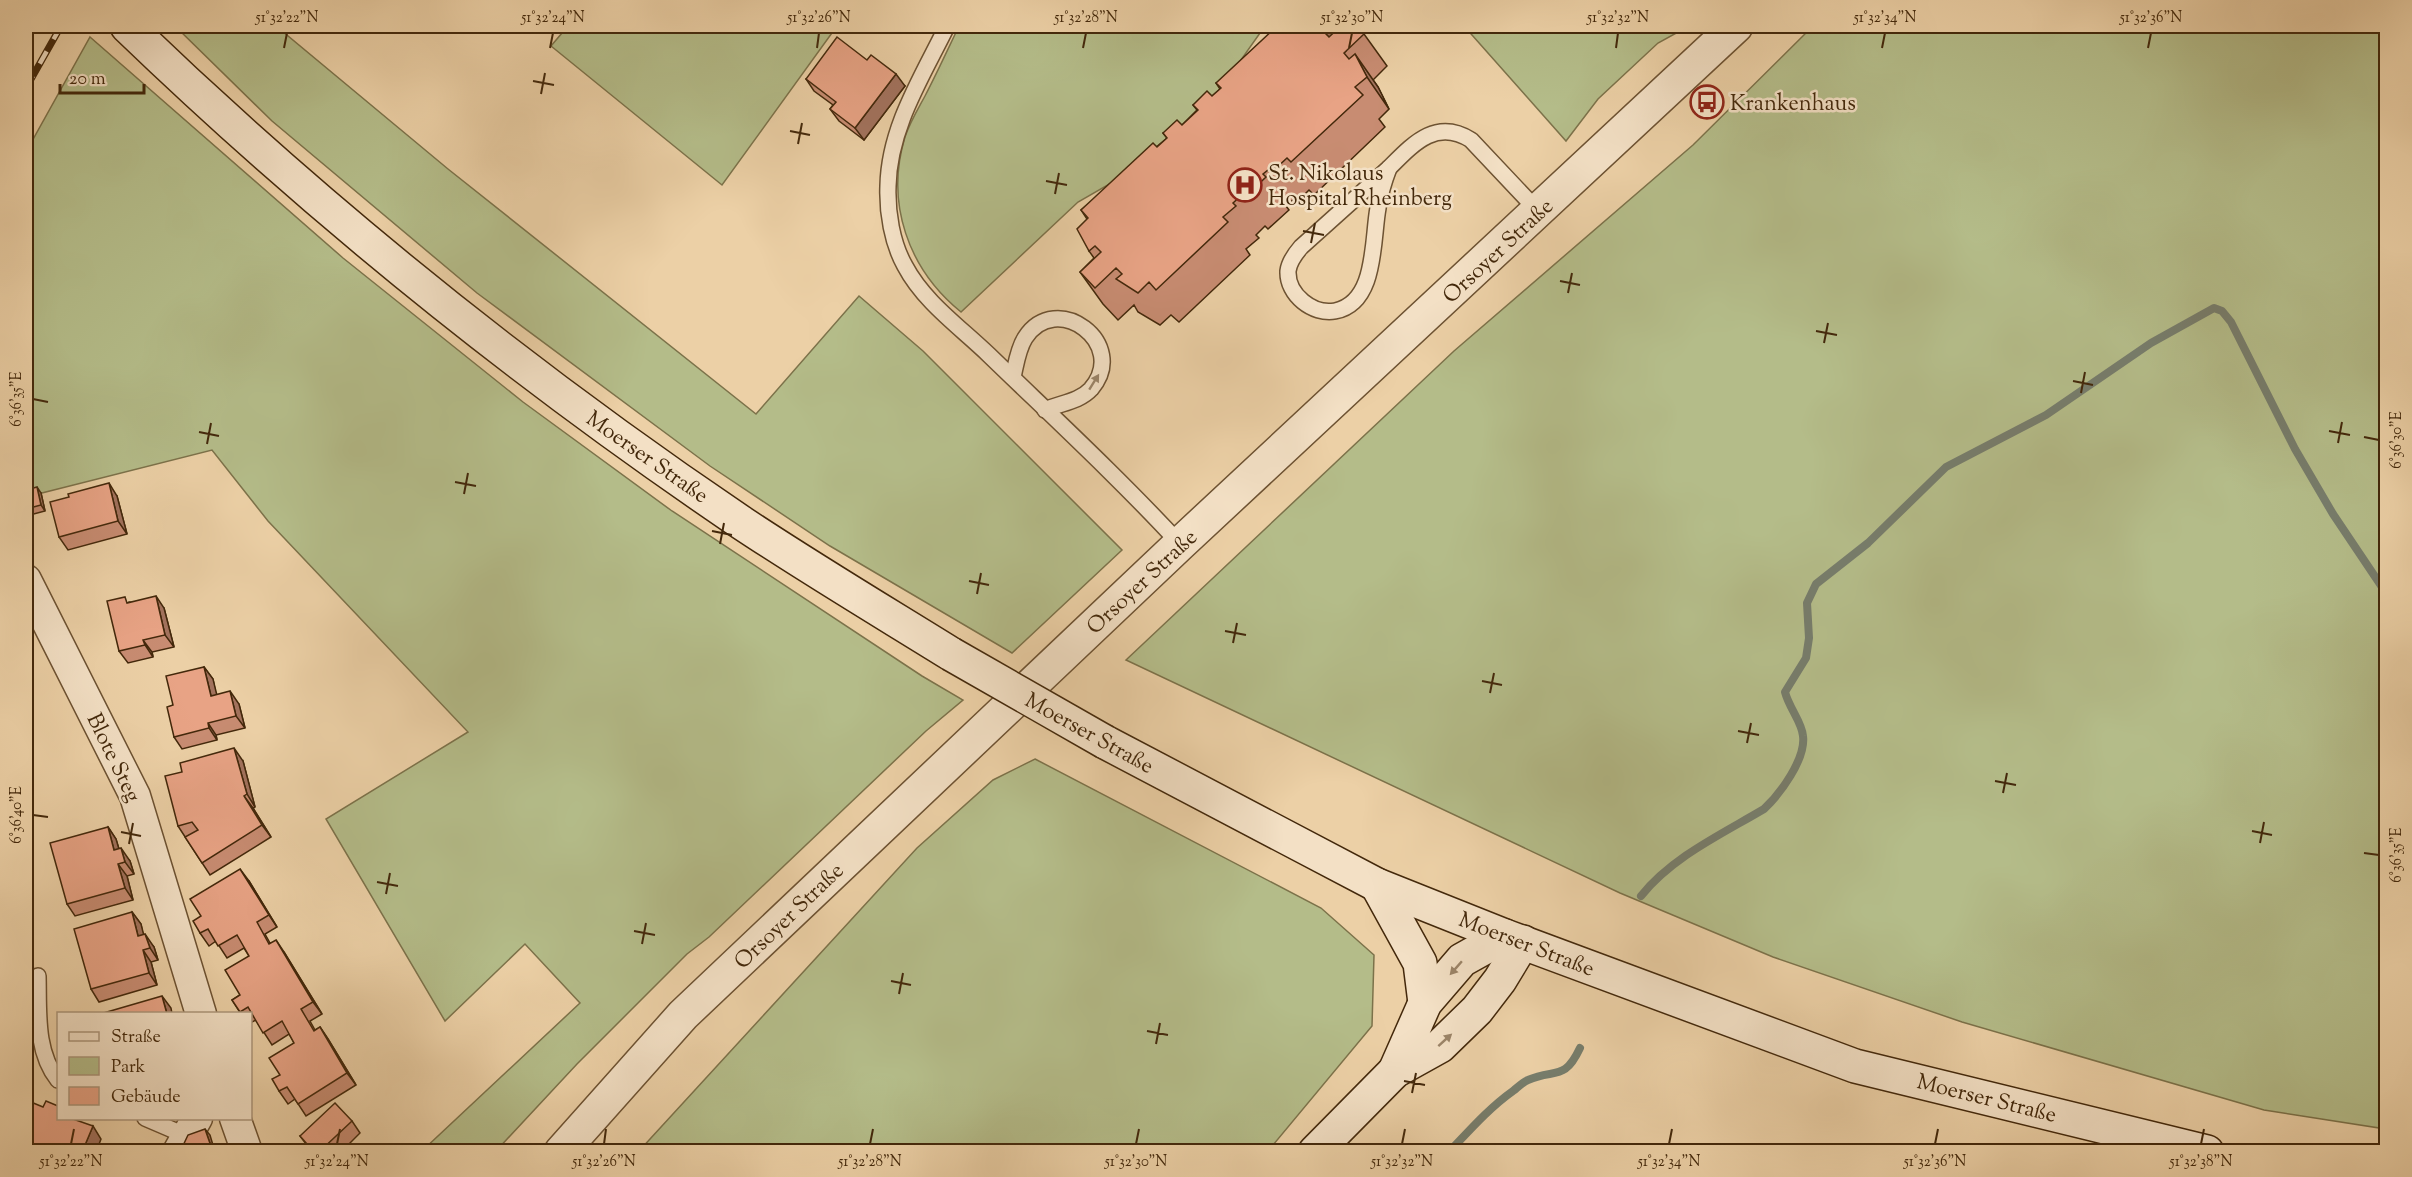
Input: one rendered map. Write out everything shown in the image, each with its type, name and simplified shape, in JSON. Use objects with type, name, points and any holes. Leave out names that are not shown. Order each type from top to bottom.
[{"type":"main road","name":"Orsoyer Straße","points":[[561,1152],[683,1015],[1180,544],[1736,26]]},
{"type":"main road","name":"Moerser Straße","points":[[138,36],[357,231],[497,346],[617,435],[739,521],[951,654],[1105,742],[1377,885],[1514,939],[1855,1066],[2207,1152]]},
{"type":"main road","points":[[1377,885],[1420,963],[1425,1003]]},
{"type":"main road","points":[[1395,1071],[1425,1003],[1462,960],[1514,939]]},
{"type":"main road","points":[[1315,1152],[1395,1071],[1440,1046],[1477,1010],[1500,980],[1514,939]]},
{"type":"street","name":"Blote Steg","points":[[26,579],[144,818],[200,1012]]},
{"type":"street","points":[[235,1120],[247,1152]]},
{"type":"lane","points":[[947,26],[899,126],[890,158],[887,187],[889,215],[894,240],[904,265],[933,304],[1013,377],[1180,544]]},
{"type":"lane","points":[[1389,168],[1378,206],[1365,288],[1354,302],[1341,309],[1328,312],[1314,309],[1301,300],[1291,288],[1288,273],[1292,259],[1301,247],[1420,139],[1434,133],[1462,134],[1471,140],[1538,211]]},
{"type":"lane","points":[[1013,377],[1020,348],[1026,336],[1035,327],[1059,318],[1072,320],[1085,327],[1094,337],[1100,350],[1102,364],[1098,377],[1091,389],[1082,397],[1045,410]]},
{"type":"lane","points":[[38,976],[40,1032],[44,1054],[57,1079]]},
{"type":"lane","points":[[148,1120],[187,1135]]},
{"type":"green space","points":[[175,26],[276,26],[448,169],[756,414],[859,296],[923,351],[1122,550],[1012,653],[830,546],[710,466],[477,293],[272,121]]},
{"type":"green space","points":[[568,26],[837,26],[722,185],[551,46]]},
{"type":"green space","points":[[959,26],[1076,26],[1080,30],[1085,26],[1265,26],[1185,139],[1078,202],[961,312],[927,276],[915,255],[900,210],[898,186],[899,162],[907,131]]},
{"type":"green space","points":[[1464,26],[1689,26],[1658,43],[1598,99],[1566,141]]},
{"type":"green space","points":[[1813,26],[2386,26],[2386,1129],[2264,1110],[1962,1022],[1773,957],[1620,893],[1126,660],[1454,351],[1693,145]]},
{"type":"green space","points":[[90,37],[343,258],[523,402],[672,511],[922,676],[963,700],[926,731],[709,937],[687,954],[577,1064],[496,1151],[422,1151],[580,1003],[525,944],[445,1021],[326,819],[468,732],[268,521],[212,450],[26,497],[26,152]]},
{"type":"green space","points":[[1035,759],[1321,908],[1374,955],[1372,1026],[1268,1151],[639,1151],[917,848],[993,780]]},
{"type":"building","points":[[1277,26],[1328,26],[1323,31],[1329,37],[1341,26],[1357,26],[1364,34],[1344,53],[1349,59],[1355,54],[1367,77],[1355,87],[1363,95],[1291,162],[1287,158],[1275,169],[1273,166],[1263,174],[1266,177],[1245,197],[1243,194],[1233,203],[1236,206],[1223,217],[1228,222],[1156,290],[1149,282],[1138,293],[1116,279],[1122,274],[1116,268],[1095,288],[1080,272],[1101,252],[1095,246],[1089,251],[1077,229],[1088,218],[1081,210],[1153,143],[1157,147],[1167,138],[1163,133],[1177,120],[1182,125],[1198,110],[1193,105],[1207,91],[1212,96],[1221,88],[1216,83]]},
{"type":"building","points":[[837,37],[867,60],[871,55],[896,74],[855,128],[830,109],[836,102],[806,79]]},
{"type":"building","points":[[109,483],[118,521],[59,537],[50,502],[69,497],[68,494]]},
{"type":"building","points":[[37,487],[41,505],[26,509],[26,490]]},
{"type":"building","points":[[156,596],[165,635],[143,640],[145,645],[119,651],[107,601],[125,597],[127,603]]},
{"type":"building","points":[[204,667],[211,696],[230,691],[236,716],[208,723],[209,728],[174,737],[167,707],[173,705],[166,676]]},
{"type":"building","points":[[234,748],[247,794],[244,796],[262,825],[202,863],[185,837],[198,830],[192,822],[178,826],[165,776],[182,772],[180,763]]},
{"type":"building","points":[[108,827],[114,850],[121,848],[125,862],[118,864],[125,888],[67,904],[50,843]]},
{"type":"building","points":[[240,869],[269,915],[257,922],[269,944],[276,940],[313,1002],[301,1009],[314,1031],[320,1027],[347,1073],[298,1104],[287,1087],[279,1091],[272,1079],[280,1075],[269,1058],[294,1043],[282,1021],[263,1033],[248,1007],[240,1012],[232,1000],[240,995],[225,970],[249,956],[237,935],[218,946],[208,929],[200,933],[193,921],[201,916],[190,899]]},
{"type":"building","points":[[132,912],[138,936],[145,934],[150,948],[143,950],[149,973],[91,989],[74,929]]},
{"type":"building","points":[[162,996],[166,1012],[107,1012]]},
{"type":"building","points":[[26,1100],[43,1107],[46,1101],[57,1106],[57,1120],[76,1120],[93,1126],[85,1145],[92,1148],[91,1152],[26,1152]]},
{"type":"building","points":[[335,1103],[352,1121],[319,1152],[314,1152],[300,1136]]},
{"type":"building","points":[[205,1129],[213,1152],[180,1152],[188,1135]]},
{"type":"waterway","points":[[1641,896],[1667,869],[1682,858],[1764,809],[1791,776],[1800,755],[1803,736],[1785,692],[1806,658],[1809,638],[1807,603],[1816,584],[1868,543],[1946,467],[2046,415],[2151,343],[2214,308],[2222,311],[2231,322],[2295,449],[2333,514],[2386,593]]},
{"type":"waterway","points":[[1449,1152],[1480,1120],[1522,1083],[1564,1070],[1580,1048]]},
{"type":"railway","points":[[26,88],[61,26]]},
{"type":"place","name":"Krankenhaus","points":[[1707,102]]},
{"type":"place","name":"St. Nikolaus Hospital Rheinberg","points":[[1245,185]]}]
